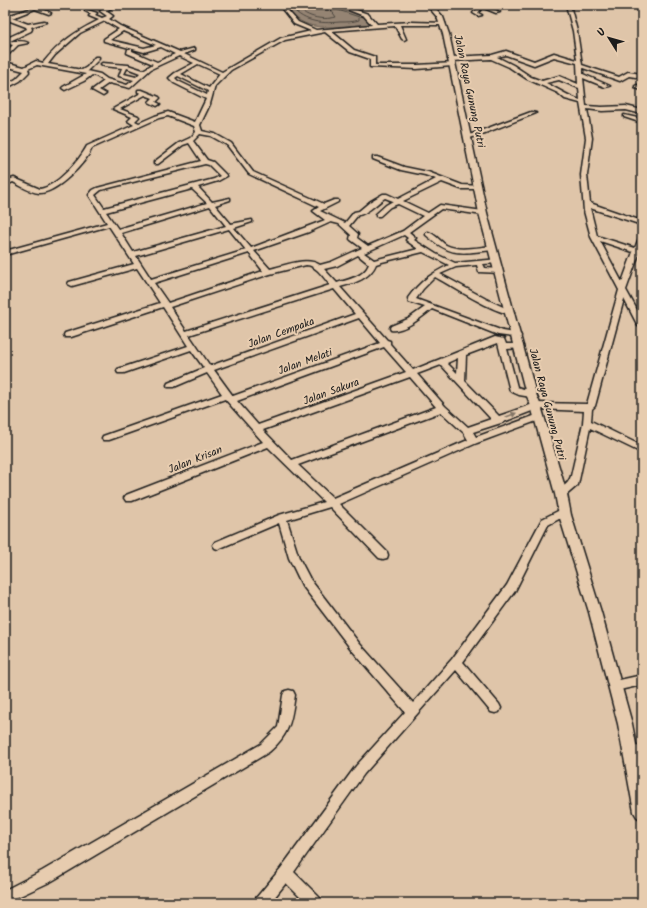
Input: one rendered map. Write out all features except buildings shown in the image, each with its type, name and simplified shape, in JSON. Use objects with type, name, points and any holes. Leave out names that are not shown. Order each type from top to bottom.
[{"type":"main road","name":"Jalan Raya Gunung Putri","points":[[430,5],[440,17],[443,24],[492,248],[531,394],[536,406],[561,494],[565,515],[595,612],[625,724],[637,752],[642,812]]},
{"type":"street","points":[[45,64],[53,54],[75,34],[111,16],[102,11],[115,5]]},
{"type":"street","points":[[281,5],[296,23],[316,31]]},
{"type":"street","points":[[338,5],[366,15],[376,26]]},
{"type":"street","points":[[476,5],[479,9],[475,13],[480,15]]},
{"type":"street","points":[[480,5],[498,12]]},
{"type":"street","points":[[568,5],[575,31],[582,75],[583,104],[589,138],[584,175],[586,204],[594,238],[623,288],[642,326]]},
{"type":"street","points":[[8,18],[33,9],[36,6],[49,13]]},
{"type":"street","points":[[87,10],[95,14],[91,16],[104,19],[162,45],[174,48],[180,53],[223,74]]},
{"type":"street","points":[[7,24],[8,18]]},
{"type":"street","points":[[8,18],[28,26],[44,22]]},
{"type":"street","points":[[199,132],[197,125],[211,91],[214,84],[223,74],[228,69],[283,39],[326,30],[376,26],[443,24]]},
{"type":"street","points":[[397,25],[404,39]]},
{"type":"street","points":[[5,41],[29,30],[30,29],[28,26]]},
{"type":"street","points":[[122,28],[106,40],[146,50],[162,45]]},
{"type":"street","points":[[326,30],[352,51],[373,58],[372,66],[392,70],[492,57],[506,53],[534,63],[554,55],[620,79],[628,74],[642,76]]},
{"type":"street","points":[[5,41],[16,44],[26,44]]},
{"type":"street","points":[[5,56],[16,44]]},
{"type":"street","points":[[135,48],[129,51],[158,64]]},
{"type":"street","points":[[128,87],[144,72],[180,53],[193,49]]},
{"type":"street","points":[[492,57],[511,66],[529,78],[560,92],[567,98],[583,104],[602,110],[607,108],[615,110],[620,108],[642,112]]},
{"type":"street","points":[[83,72],[89,68],[97,58]]},
{"type":"street","points":[[199,62],[172,77],[176,82],[209,98]]},
{"type":"street","points":[[5,87],[18,80],[27,71],[25,69],[33,63],[45,64],[98,75],[105,80],[156,98],[152,102],[157,104]]},
{"type":"street","points":[[5,64],[25,69]]},
{"type":"street","points":[[104,64],[117,65],[144,72]]},
{"type":"street","points":[[103,94],[95,90],[117,65]]},
{"type":"street","points":[[124,67],[121,74],[138,79]]},
{"type":"street","points":[[65,88],[82,80],[90,74]]},
{"type":"street","points":[[177,74],[211,91]]},
{"type":"street","points":[[582,75],[607,86]]},
{"type":"street","points":[[543,84],[559,78],[582,87]]},
{"type":"street","points":[[139,125],[131,121],[136,117],[116,109],[145,93]]},
{"type":"street","points":[[165,108],[171,111],[168,114]]},
{"type":"street","points":[[467,137],[533,113]]},
{"type":"street","points":[[5,184],[14,180],[40,191],[51,188],[66,177],[89,147],[157,117],[168,114],[197,125]]},
{"type":"street","points":[[626,116],[642,121]]},
{"type":"street","points":[[156,163],[181,144],[190,140],[199,132]]},
{"type":"street","points":[[199,132],[213,135],[229,144],[251,173],[324,207]]},
{"type":"street","points":[[190,140],[205,162]]},
{"type":"street","points":[[375,158],[404,170],[426,173],[440,180],[461,187],[479,187]]},
{"type":"street","points":[[102,211],[224,176],[211,163],[205,162],[95,191],[92,195],[110,224],[193,348],[229,398],[269,442],[383,555]]},
{"type":"street","points":[[378,215],[398,200],[440,180]]},
{"type":"street","points":[[193,186],[211,204],[268,272]]},
{"type":"street","points":[[344,226],[349,224],[355,214],[361,213],[373,202],[385,195],[427,215]]},
{"type":"street","points":[[116,232],[228,199]]},
{"type":"street","points":[[336,201],[316,212],[344,226],[355,234],[353,238],[367,249]]},
{"type":"street","points":[[586,204],[642,223]]},
{"type":"street","points":[[320,268],[360,253],[405,232],[440,207],[484,213]]},
{"type":"street","points":[[149,282],[289,238],[329,219]]},
{"type":"street","points":[[131,255],[250,221]]},
{"type":"street","points":[[5,253],[110,224]]},
{"type":"street","points":[[405,232],[413,238],[409,240],[454,264]]},
{"type":"street","points":[[428,234],[445,247],[451,249],[464,250],[492,248]]},
{"type":"street","points":[[594,238],[640,252]]},
{"type":"street","points":[[561,494],[573,485],[576,476],[588,408],[592,404],[623,288],[640,252],[642,238]]},
{"type":"street","points":[[184,334],[358,279],[370,270],[373,263],[399,255],[417,253],[424,249]]},
{"type":"street","points":[[360,253],[373,263]]},
{"type":"street","points":[[497,266],[482,270],[479,262],[454,264],[435,274],[425,283],[412,299],[430,307],[477,323],[518,341]]},
{"type":"street","points":[[68,335],[268,272],[306,263],[312,263],[320,268],[442,408],[467,431],[474,441]]},
{"type":"street","points":[[72,284],[138,265]]},
{"type":"street","points":[[435,274],[489,304],[510,312]]},
{"type":"street","points":[[394,328],[411,321],[430,307]]},
{"type":"street","name":"Jalan Cempaka","points":[[171,385],[209,369],[360,315]]},
{"type":"street","name":"Jalan Sakura","points":[[257,429],[442,362],[495,340],[502,344],[518,341]]},
{"type":"street","name":"Jalan Melati","points":[[106,438],[229,398],[386,343]]},
{"type":"street","points":[[502,344],[514,389],[531,394]]},
{"type":"street","points":[[121,371],[193,348]]},
{"type":"street","points":[[461,383],[462,354]]},
{"type":"street","points":[[442,362],[498,421]]},
{"type":"street","points":[[467,431],[536,406],[588,408]]},
{"type":"street","points":[[291,464],[442,408]]},
{"type":"street","points":[[218,545],[282,518],[332,503],[474,441],[539,417]]},
{"type":"street","points":[[586,424],[642,450]]},
{"type":"street","name":"Jalan Krisan","points":[[129,498],[269,442]]},
{"type":"street","points":[[261,903],[286,873],[360,770],[456,662],[511,588],[545,522],[558,515],[565,515]]},
{"type":"street","points":[[282,518],[294,558],[306,582],[355,646],[413,712]]},
{"type":"street","points":[[456,662],[495,708]]},
{"type":"street","points":[[615,686],[642,680]]},
{"type":"street","points":[[5,896],[47,876],[265,748],[281,734],[285,724],[289,694]]},
{"type":"street","points":[[286,873],[315,903]]},
{"type":"water","points":[[284,5],[319,5],[344,8],[355,11],[372,23],[337,27],[312,26],[298,19]]}]
